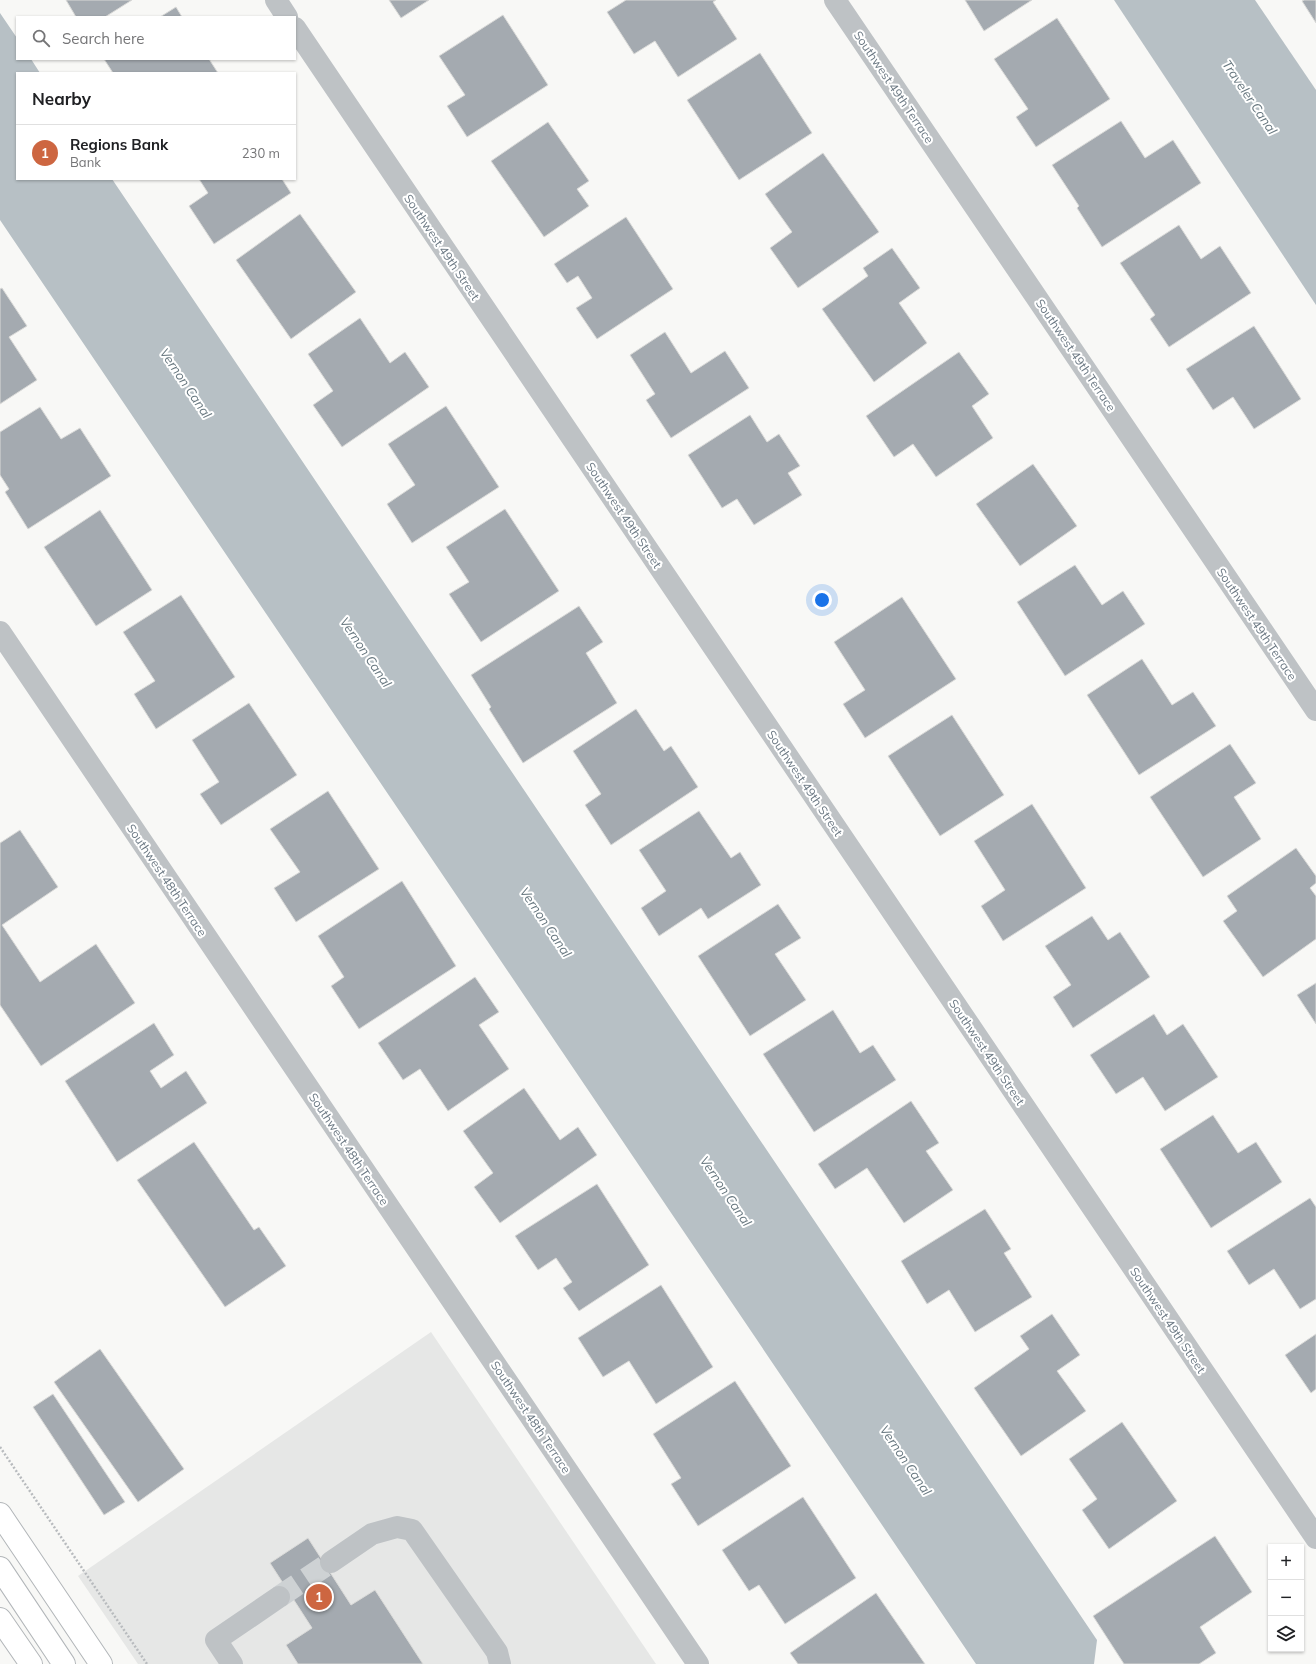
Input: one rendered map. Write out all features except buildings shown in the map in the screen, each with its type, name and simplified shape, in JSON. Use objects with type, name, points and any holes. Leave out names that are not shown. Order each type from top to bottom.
[{"type":"main road","points":[[0,1514],[101,1664]]},
{"type":"main road","points":[[0,1568],[64,1664]]},
{"type":"main road","points":[[0,1619],[31,1664]]},
{"type":"street","points":[[276,0],[287,16]]},
{"type":"street","name":"Southwest 49th Terrace","points":[[835,0],[1316,710]]},
{"type":"street","name":"Southwest 49th Street","points":[[296,29],[1316,1538]]},
{"type":"street","name":"Southwest 48th Terrace","points":[[0,632],[698,1664]]},
{"type":"street","points":[[331,1562],[372,1534],[397,1527],[412,1530],[496,1652],[500,1664]]},
{"type":"street","points":[[232,1664],[216,1640],[279,1597]]},
{"type":"path","points":[[0,1447],[147,1664]]},
{"type":"shaded area","points":[[431,1332],[656,1664],[138,1664],[78,1576]]},
{"type":"water","name":"Traveler Canal","points":[[1114,0],[1255,0],[1316,90],[1316,305]]},
{"type":"water","name":"Vernon Canal","points":[[0,13],[16,37],[16,60],[32,60],[39,72],[16,72],[16,180],[113,180],[1097,1640],[1094,1664],[976,1664],[0,220]]},
{"type":"tunnel","points":[[279,1597],[331,1562]]},
{"type":"place","name":"Regions Bank","points":[[319,1597]]}]
